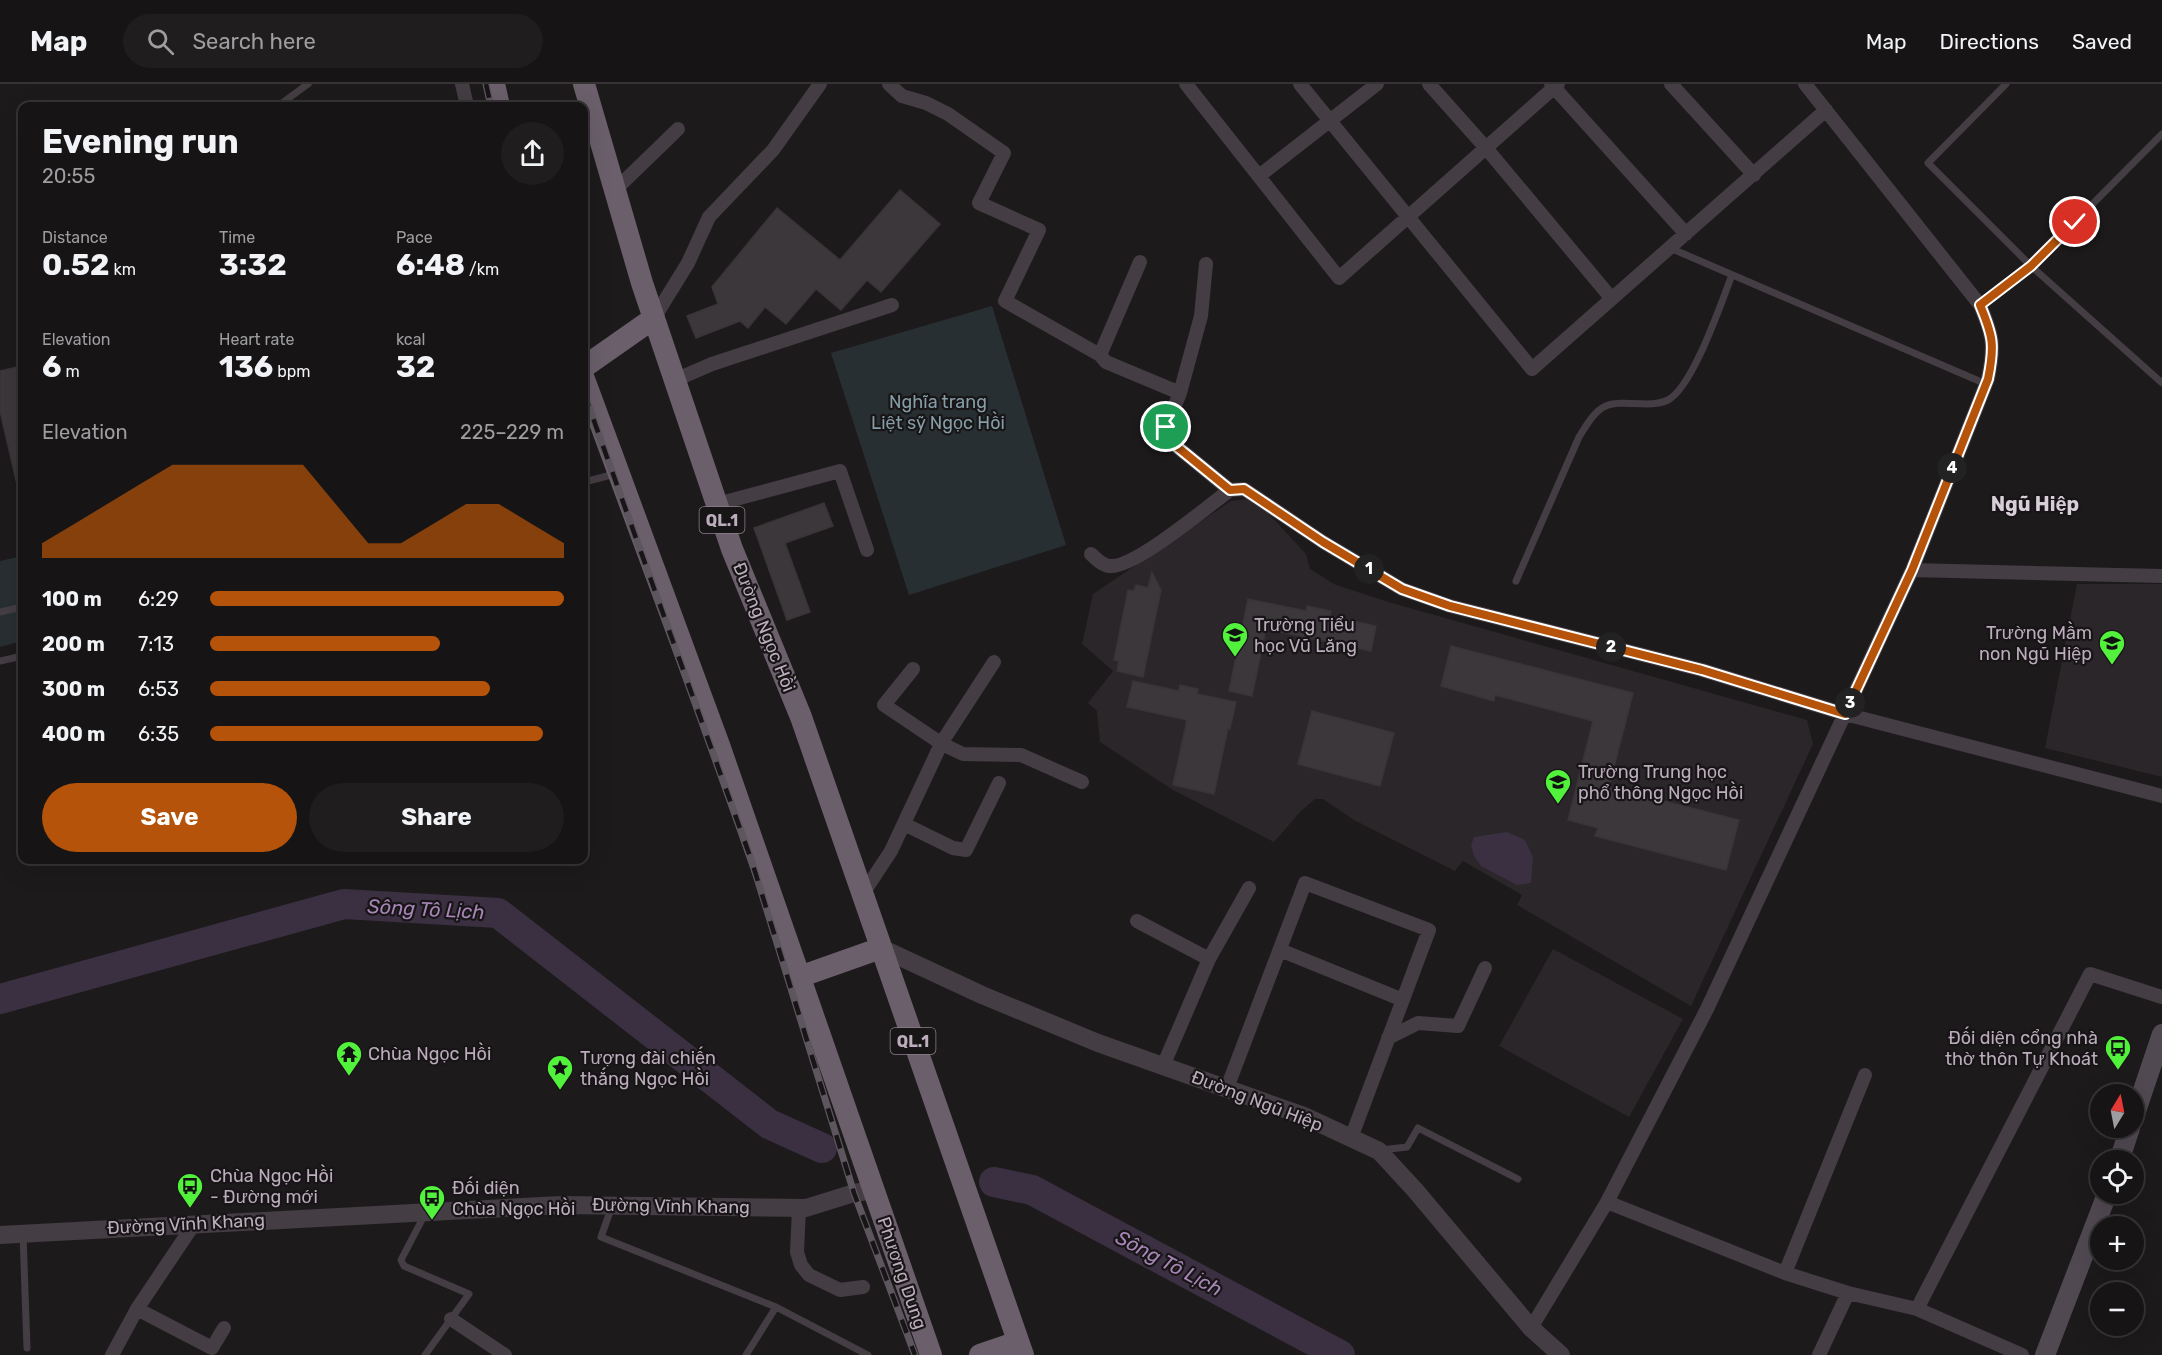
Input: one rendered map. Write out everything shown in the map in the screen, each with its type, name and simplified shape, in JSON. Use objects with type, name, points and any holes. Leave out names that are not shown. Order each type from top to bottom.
[{"type":"highway","points":[[494,84],[498,102]]},
{"type":"highway","name":"Đường Ngọc Hồi","points":[[584,84],[654,318],[732,549],[801,717],[1021,1348]]},
{"type":"highway","points":[[588,364],[654,318]]},
{"type":"highway","points":[[588,390],[719,745],[799,977],[881,948]]},
{"type":"highway","name":"Phương Dung","points":[[799,977],[931,1355]]},
{"type":"highway","points":[[980,1355],[1021,1348]]},
{"type":"main road","points":[[2144,1090],[2160,1047]]},
{"type":"main road","points":[[2045,1355],[2104,1204]]},
{"type":"street","points":[[462,84],[467,102]]},
{"type":"street","points":[[654,318],[688,264],[710,218],[773,150],[820,84]]},
{"type":"street","points":[[889,84],[902,96],[926,103],[948,114],[1004,153],[979,204],[1039,230],[1005,301],[1101,355],[1106,362],[1180,393]]},
{"type":"street","points":[[1186,84],[1339,278],[1554,85],[1686,234]]},
{"type":"street","points":[[1300,84],[1532,369],[1826,110]]},
{"type":"street","points":[[1259,176],[1377,84]]},
{"type":"street","points":[[1429,84],[1486,148],[1612,299]]},
{"type":"street","points":[[1671,84],[1754,175]]},
{"type":"street","points":[[1531,1328],[1607,1202],[1707,1009],[1912,570],[1986,384],[1993,355],[1992,333],[1980,305],[1805,84]]},
{"type":"street","points":[[615,190],[678,129]]},
{"type":"street","points":[[1101,355],[1140,262]]},
{"type":"street","points":[[1206,264],[1201,316],[1180,393],[1166,427],[1166,435],[1170,441],[1230,490]]},
{"type":"street","points":[[675,380],[712,364],[892,305]]},
{"type":"street","points":[[717,504],[840,471],[867,550]]},
{"type":"street","points":[[1091,554],[1099,562],[1110,567],[1121,564],[1145,552],[1230,490],[1244,489],[1323,542],[1402,589],[1450,606],[1702,670],[1845,714],[2162,796]]},
{"type":"street","points":[[1912,570],[2162,576]]},
{"type":"street","points":[[862,895],[891,851],[942,744],[994,662]]},
{"type":"street","points":[[913,669],[884,705],[942,744],[963,754],[1020,754],[1082,782]]},
{"type":"street","points":[[904,824],[953,848],[966,850],[999,783]]},
{"type":"street","points":[[1227,1089],[1305,883],[1429,930],[1351,1138]]},
{"type":"street","points":[[1163,1066],[1209,959],[1249,888]]},
{"type":"street","points":[[1137,921],[1209,959]]},
{"type":"street","name":"Đường Ngũ Hiệp","points":[[881,948],[1098,1043],[1304,1116],[1379,1151],[1415,1190],[1531,1328],[1561,1355]]},
{"type":"street","points":[[1280,950],[1403,1000]]},
{"type":"street","points":[[1388,1038],[1418,1023],[1458,1026],[1485,968]]},
{"type":"street","points":[[1917,1309],[2090,974],[2162,996]]},
{"type":"street","points":[[1785,1273],[1865,1075]]},
{"type":"street","name":"Đường Vĩnh Khang","points":[[0,1235],[561,1205],[806,1208],[854,1193],[873,1190]]},
{"type":"street","points":[[1607,1202],[1785,1273],[1848,1293],[1917,1309],[2022,1355]]},
{"type":"street","points":[[799,1208],[797,1252],[801,1265],[809,1275],[840,1290],[863,1287]]},
{"type":"street","points":[[112,1355],[137,1309],[194,1224]]},
{"type":"street","points":[[1819,1355],[1848,1293]]},
{"type":"street","points":[[137,1309],[212,1348],[224,1328]]},
{"type":"street","points":[[452,1319],[505,1355]]},
{"type":"lane","points":[[283,102],[308,84]]},
{"type":"lane","points":[[2006,84],[1928,163],[2031,266],[2162,383]]},
{"type":"lane","points":[[1980,305],[2031,266],[2162,134]]},
{"type":"lane","points":[[1670,248],[1986,384]]},
{"type":"lane","points":[[1516,581],[1579,437],[1591,418],[1605,405],[1651,404],[1668,400],[1681,388],[1696,363],[1732,275]]},
{"type":"lane","points":[[588,481],[618,474]]},
{"type":"lane","points":[[0,612],[18,608]]},
{"type":"lane","points":[[0,661],[18,657]]},
{"type":"lane","points":[[1379,1151],[1407,1147],[1418,1128],[1518,1179]]},
{"type":"lane","points":[[612,1206],[601,1237],[776,1308],[868,1355]]},
{"type":"lane","points":[[425,1355],[469,1294],[404,1266],[401,1260],[426,1211]]},
{"type":"lane","points":[[22,1233],[27,1348]]},
{"type":"lane","points":[[746,1355],[776,1308]]},
{"type":"shaded area","name":"Trường Trung học phổ thông Ngọc Hồi","points":[[1254,498],[1306,554],[1310,569],[1336,585],[1392,603],[1807,720],[1813,744],[1691,1006],[1517,905],[1522,895],[1463,861],[1455,871],[1354,820],[1323,799],[1315,799],[1301,811],[1274,842],[1173,790],[1100,742],[1097,711],[1088,703],[1113,671],[1082,644],[1093,594],[1231,501]]},
{"type":"shaded area","name":"Trường Mầm non Ngũ Hiệp","points":[[2077,584],[2162,584],[2162,777],[2045,748]]},
{"type":"shaded area","points":[[1507,832],[1525,840],[1533,857],[1531,883],[1517,885],[1481,866],[1474,856],[1471,845],[1474,837]]},
{"type":"shaded area","points":[[1553,949],[1683,1019],[1629,1117],[1499,1046]]},
{"type":"green space","name":"Nghĩa trang Liệt sỹ Ngọc Hồi","points":[[992,306],[1066,545],[909,595],[831,353]]},
{"type":"green space","points":[[18,557],[18,642],[0,647],[0,561]]},
{"type":"building","points":[[900,190],[940,224],[881,292],[867,280],[841,310],[816,289],[786,324],[765,307],[748,328],[740,321],[696,338],[687,316],[718,304],[712,287],[777,208],[840,260]]},
{"type":"building","points":[[18,367],[17,484],[0,411],[0,371]]},
{"type":"building","points":[[824,503],[833,526],[785,543],[810,612],[787,620],[754,528]]},
{"type":"building","points":[[1152,572],[1161,590],[1143,677],[1117,671],[1119,661],[1114,660],[1128,590],[1134,591],[1136,585],[1148,588]]},
{"type":"building","points":[[1248,599],[1306,611],[1307,606],[1331,611],[1330,616],[1376,626],[1371,651],[1266,629],[1252,696],[1229,691]]},
{"type":"building","points":[[1451,646],[1633,693],[1609,787],[1739,820],[1726,870],[1595,836],[1598,828],[1568,820],[1593,721],[1495,695],[1494,701],[1441,686]]},
{"type":"building","points":[[1133,681],[1179,691],[1180,685],[1198,689],[1197,694],[1236,702],[1214,794],[1173,785],[1187,720],[1127,707]]},
{"type":"building","points":[[1312,711],[1394,733],[1380,786],[1298,764]]},
{"type":"waterway","name":"Sông Tô Lịch","points":[[0,999],[344,904],[498,913],[769,1124],[822,1148]]},
{"type":"waterway","name":"Sông Tô Lịch","points":[[994,1182],[1032,1190],[1340,1355]]},
{"type":"railway","points":[[486,84],[490,102]]},
{"type":"railway","points":[[588,404],[752,862],[854,1193],[915,1355]]},
{"type":"place","name":"Trường Tiểu học Vũ Lăng","points":[[1235,658]]},
{"type":"place","name":"Trường Mầm non Ngũ Hiệp","points":[[2112,666]]},
{"type":"place","name":"Trường Trung học phổ thông Ngọc Hồi","points":[[1558,805]]},
{"type":"place","name":"Đối diện cổng nhà thờ thôn Tự Khoát","points":[[2118,1071]]},
{"type":"place","name":"Chùa Ngọc Hồi","points":[[349,1077]]},
{"type":"place","name":"Tượng đài chiến thắng Ngọc Hồi","points":[[560,1091]]},
{"type":"place","name":"Chùa Ngọc Hồi - Đường mới","points":[[190,1209]]},
{"type":"place","name":"Đối diện Chùa Ngọc Hồi","points":[[432,1221]]},
{"type":"district","name":"Ngũ Hiệp","points":[[2035,504]]},
{"type":"route","points":[[1166,427],[1166,435],[1170,441],[1230,490],[1244,489],[1260,498],[1323,542],[1402,589],[1450,606],[1702,670],[1845,714],[1912,570],[1988,379],[1993,355],[1992,333],[1980,305],[2031,266],[2075,222]]}]
